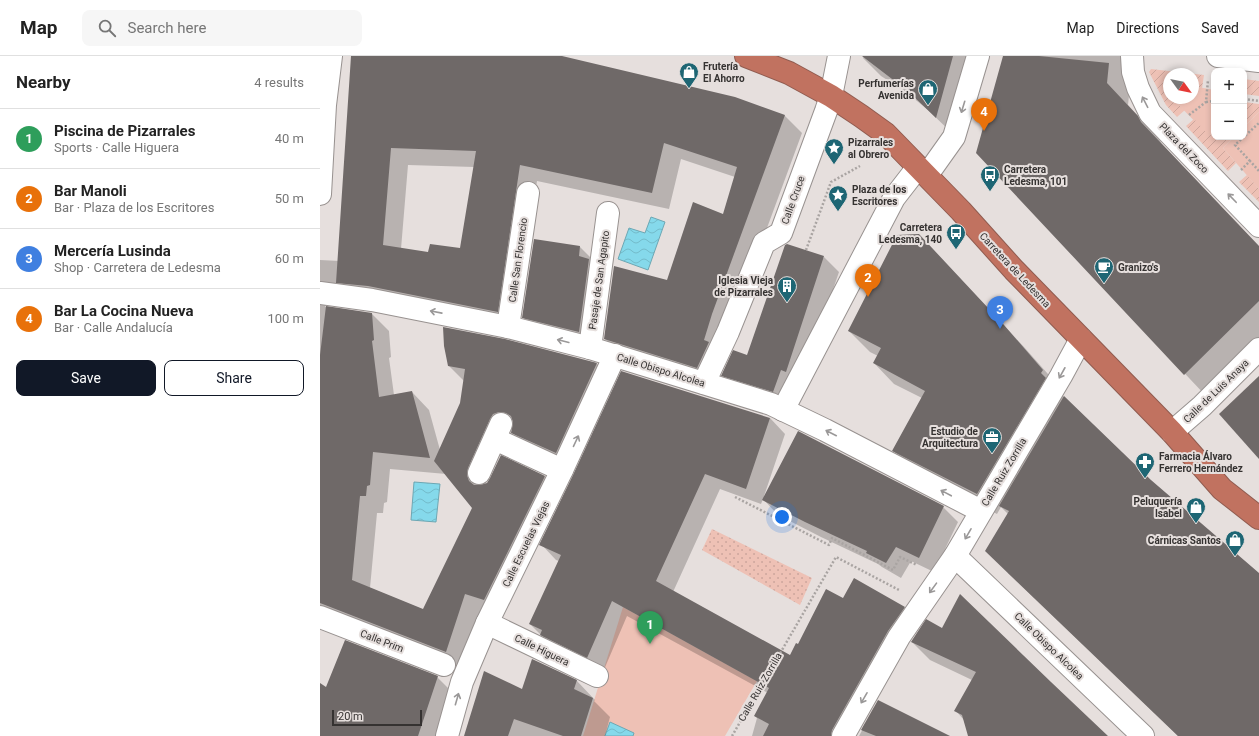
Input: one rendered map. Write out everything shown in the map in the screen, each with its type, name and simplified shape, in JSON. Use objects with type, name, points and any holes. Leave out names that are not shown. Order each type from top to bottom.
[{"type":"highway","name":"Carretera de Ledesma","points":[[746,56],[790,73],[831,96],[886,134],[961,211],[1014,270],[1172,432],[1222,489],[1259,518]]},
{"type":"street","points":[[320,194],[322,106],[331,56]]},
{"type":"street","name":"Calle Cruce","points":[[704,383],[728,332],[764,243],[781,233],[831,96],[839,56]]},
{"type":"street","points":[[783,410],[894,198],[922,171],[954,136],[978,56]]},
{"type":"street","name":"Plaza del Zoco","points":[[1132,56],[1133,72],[1138,88],[1150,113],[1259,226]]},
{"type":"street","points":[[1218,56],[1259,61]]},
{"type":"street","name":"Calle San Florencio","points":[[508,327],[528,193]]},
{"type":"street","name":"Pasaje de San Agapito","points":[[590,348],[608,213]]},
{"type":"street","name":"Calle Obispo Alcolea","points":[[320,293],[372,300],[508,327],[615,355],[771,404],[825,430],[981,511]]},
{"type":"street","name":"Calle Ruiz Zorrilla","points":[[843,736],[899,637],[955,556],[1061,376],[1081,339]]},
{"type":"street","name":"Calle de Luis Anaya","points":[[1172,432],[1202,406],[1259,349]]},
{"type":"street","name":"Calle Escuelas Viejas","points":[[447,736],[462,682],[487,623],[562,470],[615,355]]},
{"type":"street","points":[[479,472],[498,432],[562,470]]},
{"type":"street","name":"Calle Obispo Alcolea","points":[[955,556],[1143,736]]},
{"type":"street","name":"Calle Prim","points":[[320,617],[444,665]]},
{"type":"street","name":"Calle Higuera","points":[[487,623],[596,676]]},
{"type":"path","points":[[1206,102],[1208,76]]},
{"type":"path","points":[[1247,99],[1259,101]]},
{"type":"path","points":[[1183,119],[1206,102],[1211,101]]},
{"type":"path","points":[[1259,123],[1235,145],[1259,171]]},
{"type":"path","points":[[1240,170],[1250,161]]},
{"type":"path","points":[[806,250],[831,182],[860,166]]},
{"type":"path","points":[[735,498],[829,545],[832,538],[893,570],[900,557],[921,567]]},
{"type":"path","name":"Calle Ruiz Zorrilla","points":[[732,736],[836,557],[922,602]]},
{"type":"shaded area","points":[[1151,69],[1163,70],[1163,99],[1149,72]]},
{"type":"shaded area","points":[[1199,74],[1204,75],[1202,88],[1199,87]]},
{"type":"shaded area","points":[[1247,79],[1259,81],[1259,96],[1247,94]]},
{"type":"shaded area","points":[[1199,87],[1211,89],[1211,130],[1207,134],[1178,104],[1199,104]]},
{"type":"shaded area","points":[[1247,102],[1259,104],[1259,112],[1247,124]]},
{"type":"shaded area","points":[[1178,104],[1185,110],[1177,117],[1166,105]]},
{"type":"shaded area","points":[[1259,112],[1259,189],[1223,148],[1231,140],[1247,140],[1247,124]]},
{"type":"shaded area","points":[[1194,119],[1207,133],[1211,130],[1211,140],[1231,140],[1223,148],[1236,163],[1228,171],[1186,126]]},
{"type":"shaded area","points":[[1247,175],[1259,189],[1259,202],[1239,182]]},
{"type":"shaded area","points":[[712,529],[812,578],[800,605],[702,550]]},
{"type":"shaded area","points":[[623,607],[757,681],[725,736],[583,736]]},
{"type":"water","points":[[651,217],[665,222],[648,270],[618,259],[629,228],[645,233]]},
{"type":"water","points":[[414,482],[440,484],[436,522],[411,520]]},
{"type":"water","points":[[610,722],[634,733],[633,736],[605,736]]},
{"type":"building","points":[[351,56],[562,56],[735,97],[785,115],[712,314],[704,340],[709,342],[697,368],[604,339],[614,266],[667,280],[693,202],[723,214],[737,167],[664,143],[652,193],[520,165],[498,312],[368,286],[336,283]],"holes":[[[391,148],[476,151],[460,248],[430,244],[428,252],[383,245]]]},
{"type":"building","points":[[862,56],[953,56],[936,118],[909,92]]},
{"type":"building","points":[[1003,56],[1039,56],[1109,63],[1107,83],[1138,116],[1141,122],[1259,246],[1259,301],[1184,375],[976,153]]},
{"type":"building","points":[[919,234],[1004,325],[1043,370],[1041,373],[1046,378],[977,494],[892,451],[925,391],[873,363],[881,348],[848,331],[897,235]]},
{"type":"building","points":[[534,239],[580,246],[579,256],[589,259],[579,332],[522,318]]},
{"type":"building","name":"Iglesia Vieja de Pizarrales","points":[[787,244],[824,256],[786,372],[781,370],[773,392],[721,376],[733,350],[747,355],[785,245]]},
{"type":"building","points":[[326,306],[372,313],[374,340],[372,341],[379,397],[412,391],[430,458],[373,452],[370,485],[367,486],[366,496],[360,496],[352,580],[423,609],[472,508],[434,461],[460,403],[465,369],[448,366],[444,346],[443,327],[505,339],[597,363],[556,453],[511,433],[513,422],[511,416],[506,413],[499,412],[493,414],[490,419],[468,468],[467,475],[469,481],[474,485],[487,483],[501,455],[545,476],[484,600],[465,594],[446,652],[320,603],[320,355]]},
{"type":"building","points":[[621,371],[770,418],[746,489],[705,474],[656,581],[790,655],[796,643],[798,644],[826,589],[843,598],[854,578],[905,607],[888,631],[832,730],[831,736],[763,736],[769,724],[754,716],[769,688],[612,601],[587,658],[540,635],[542,630],[529,624],[561,555],[539,545]]},
{"type":"building","points":[[1259,376],[1259,459],[1219,414]]},
{"type":"building","points":[[1064,396],[1151,480],[1259,573],[1259,736],[1178,736],[985,551],[1009,511],[999,506]]},
{"type":"building","points":[[798,431],[944,506],[919,558],[896,547],[886,563],[866,553],[867,551],[762,500]]},
{"type":"building","points":[[960,594],[1108,736],[968,736],[962,715],[954,711],[976,672],[911,642],[926,619],[942,628]]},
{"type":"building","points":[[345,640],[438,676],[418,736],[320,736],[320,683],[326,687]]},
{"type":"building","points":[[532,659],[577,680],[574,689],[593,698],[581,736],[563,736],[514,719],[508,736],[464,736],[484,671],[522,689]]},
{"type":"building","points":[[878,700],[950,736],[876,736],[861,730]]},
{"type":"place","name":"Frutería El Ahorro","points":[[689,89]]},
{"type":"place","name":"Perfumerías Avenida","points":[[928,106]]},
{"type":"place","name":"Bar La Cocina Nueva","points":[[984,131]]},
{"type":"place","name":"Pizarrales al Obrero","points":[[834,165]]},
{"type":"place","name":"Carretera Ledesma, 101","points":[[990,192]]},
{"type":"place","name":"Plaza de los Escritores","points":[[838,212]]},
{"type":"place","name":"Carretera Ledesma, 140","points":[[956,250]]},
{"type":"place","name":"Granizo's","points":[[1104,284]]},
{"type":"place","name":"Bar Manoli","points":[[868,297]]},
{"type":"place","name":"Iglesia Vieja de Pizarrales","points":[[787,303]]},
{"type":"place","name":"Mercería Lusinda","points":[[1000,329]]},
{"type":"place","name":"Estudio de Arquitectura","points":[[992,454]]},
{"type":"place","name":"Farmacia Álvaro Ferrero Hernández","points":[[1145,479]]},
{"type":"place","name":"Peluquería Isabel","points":[[1196,524]]},
{"type":"place","name":"Cárnicas Santos","points":[[1235,557]]},
{"type":"place","name":"Piscina de Pizarrales","points":[[650,644]]}]
